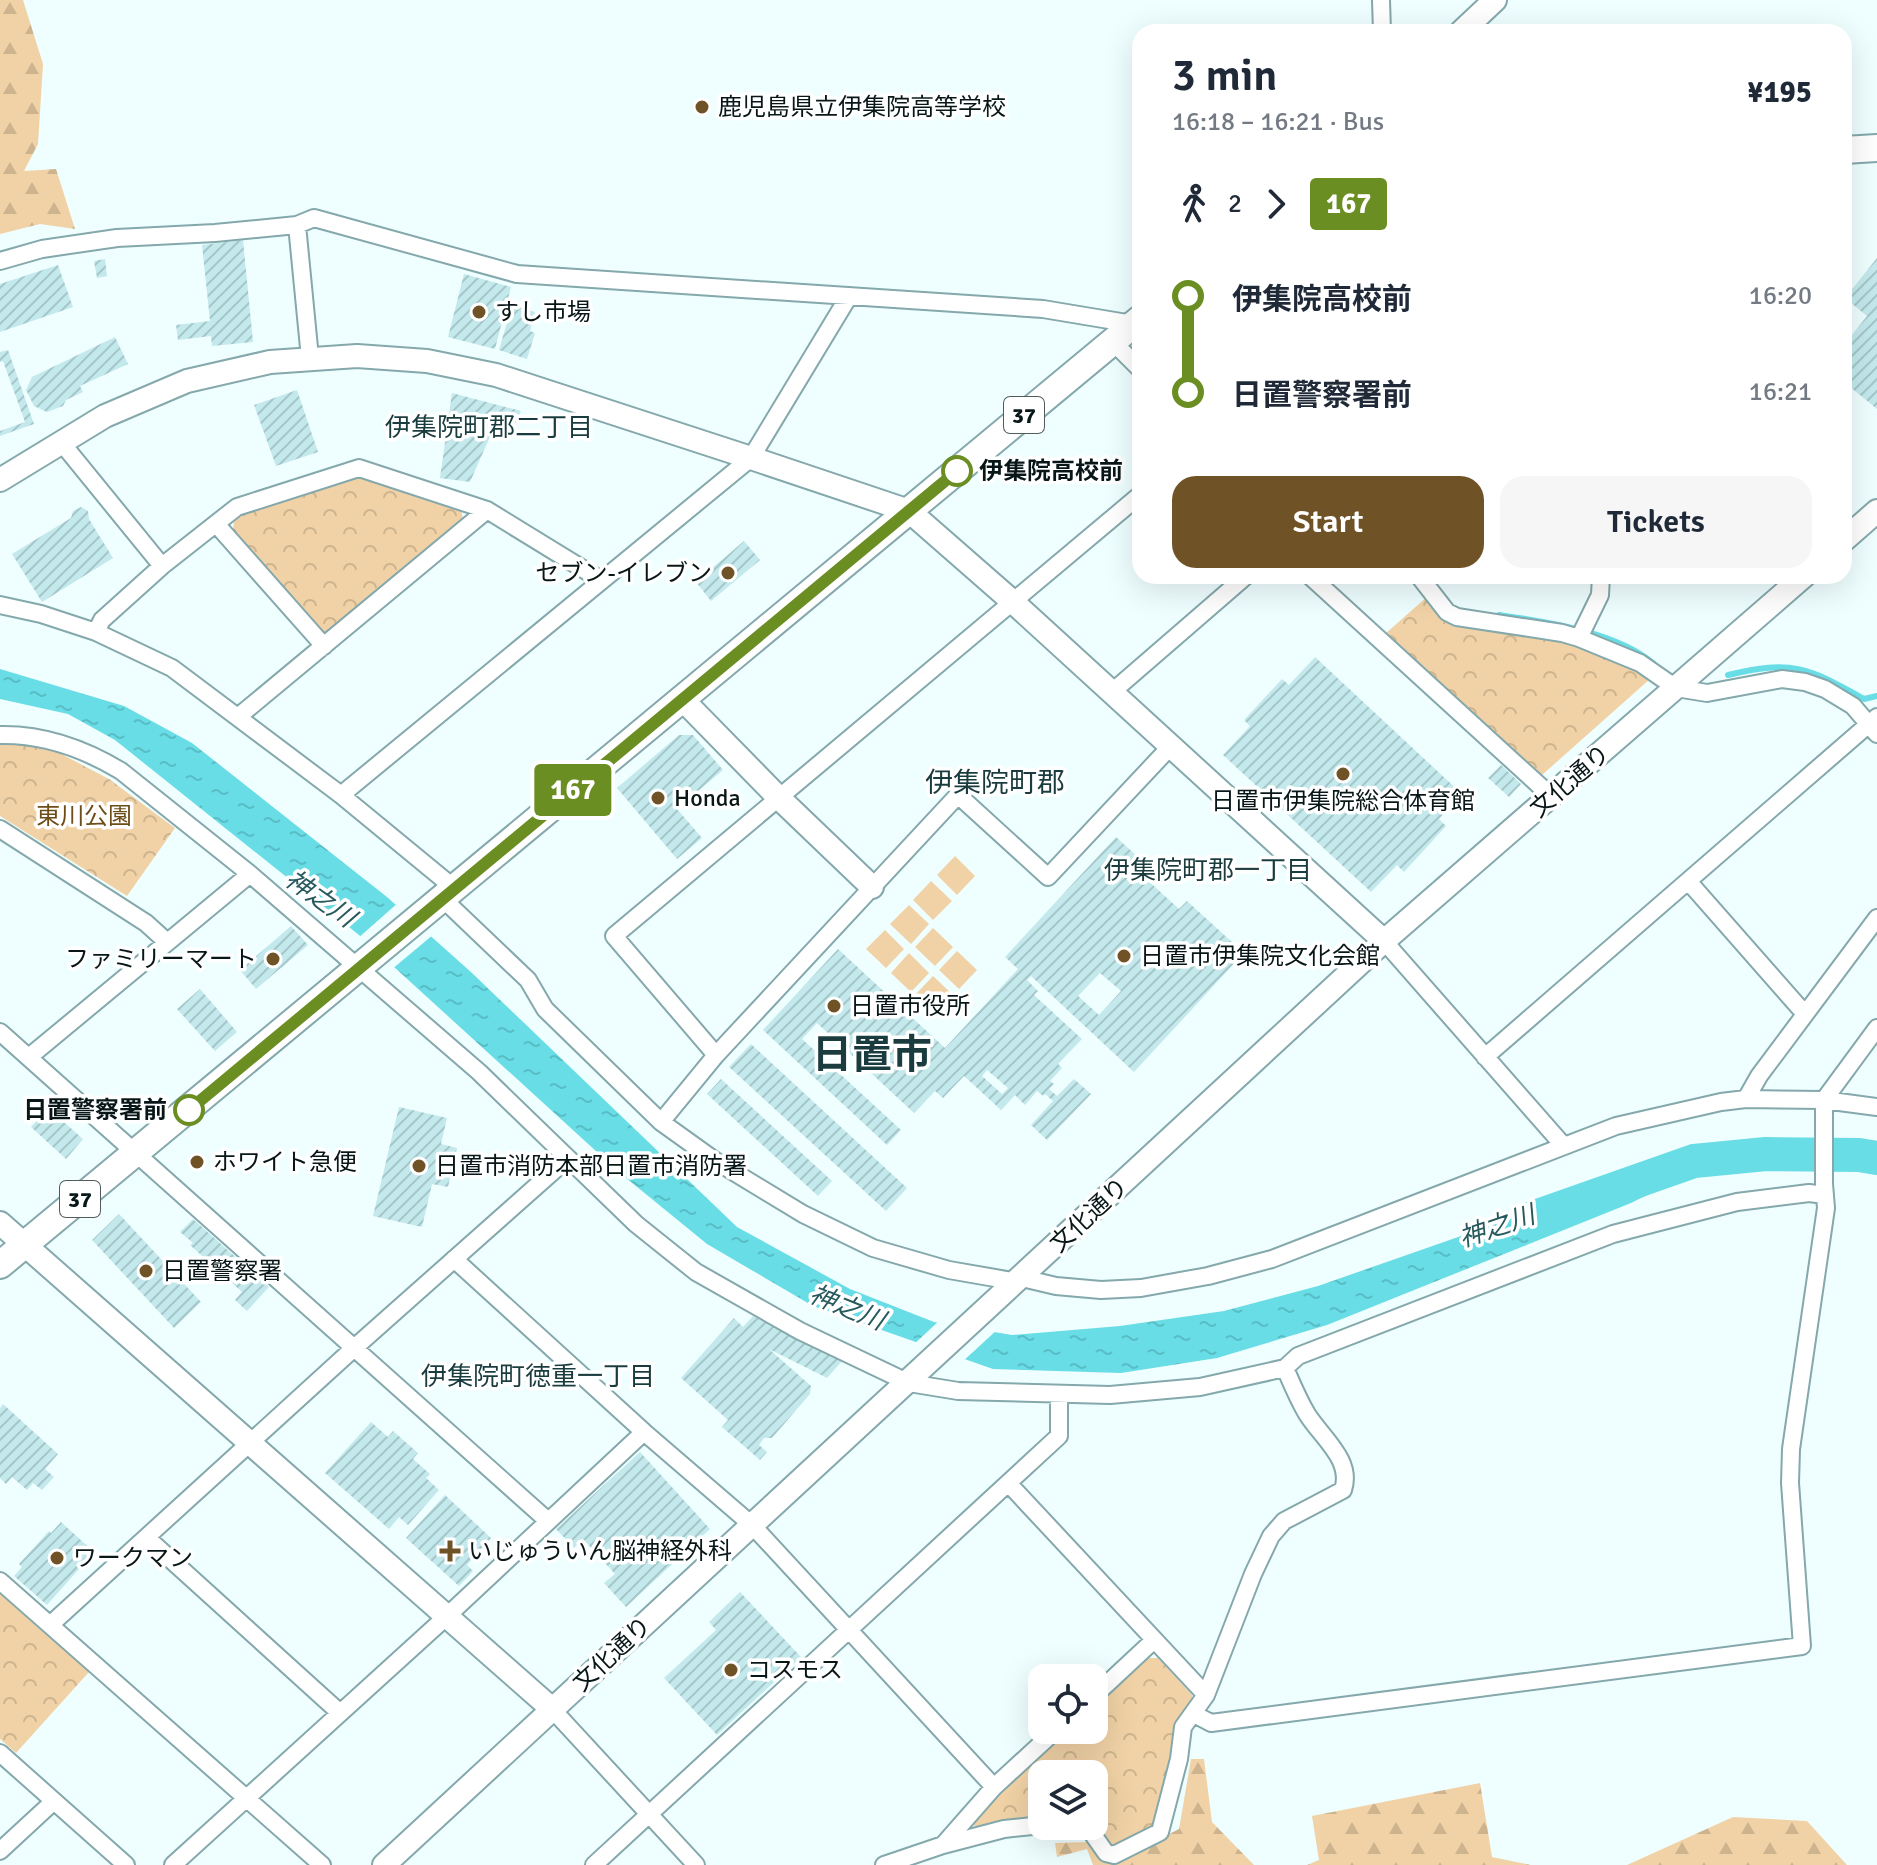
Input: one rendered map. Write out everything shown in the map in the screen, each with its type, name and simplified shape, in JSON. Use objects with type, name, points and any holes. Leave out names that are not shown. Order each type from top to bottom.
[{"type":"main road","points":[[1852,150],[1877,148]]},
{"type":"main road","name":"37","points":[[0,1265],[1132,325]]},
{"type":"street","points":[[1381,0],[1382,24]]},
{"type":"street","points":[[1470,24],[1495,0]]},
{"type":"street","points":[[0,261],[42,249],[117,238],[297,225],[314,218],[517,274],[1043,309],[1132,320]]},
{"type":"street","points":[[297,225],[310,358]]},
{"type":"street","points":[[341,795],[751,458],[849,296]]},
{"type":"street","points":[[1113,342],[1132,361]]},
{"type":"street","points":[[0,480],[61,442],[142,398],[187,381],[230,370],[310,358],[394,357],[458,366],[528,384],[909,511],[1384,941],[1563,1145]]},
{"type":"street","points":[[61,442],[162,566]]},
{"type":"street","points":[[96,632],[102,620],[162,566],[237,507],[359,468],[487,510],[601,580]]},
{"type":"street","points":[[716,1055],[614,936],[1132,502]]},
{"type":"street","points":[[239,716],[487,510]]},
{"type":"street","points":[[1852,533],[1877,511]]},
{"type":"street","points":[[217,525],[324,646]]},
{"type":"street","points":[[1112,692],[1237,584]]},
{"type":"street","points":[[1319,584],[1552,797]]},
{"type":"street","points":[[1425,584],[1447,612],[1457,617],[1562,633],[1582,633],[1640,663],[1676,688],[1707,693],[1782,679],[1805,682],[1825,689],[1853,706],[1874,725],[1485,1057]]},
{"type":"street","points":[[1582,633],[1600,595],[1601,584]]},
{"type":"street","name":"文化通り","points":[[384,1865],[1384,941],[1795,584]]},
{"type":"street","points":[[0,605],[41,614],[96,632],[172,668],[341,795],[443,897],[458,916],[528,980],[545,1009],[661,1122],[714,1160],[803,1214],[873,1248],[949,1270],[1015,1284],[1101,1290],[1141,1288],[1208,1276],[1272,1259],[1616,1126],[1746,1099],[1824,1107],[1877,1107]]},
{"type":"street","points":[[682,699],[872,887]]},
{"type":"street","points":[[0,735],[23,734],[58,741],[98,757],[121,771],[363,965],[636,1224],[696,1272],[800,1331],[909,1383],[958,1391],[1110,1395],[1200,1387],[1285,1368],[1298,1356],[1613,1234],[1737,1202],[1824,1190]]},
{"type":"street","points":[[661,1122],[716,1055],[958,795],[1048,877],[1171,746]]},
{"type":"street","points":[[0,829],[146,923],[167,942]]},
{"type":"street","points":[[29,1057],[250,874]]},
{"type":"street","points":[[1688,881],[1805,1014]]},
{"type":"street","points":[[1746,1099],[1759,1076],[1877,918]]},
{"type":"street","points":[[1194,1714],[1211,1723],[1802,1646],[1790,1483],[1791,1449],[1826,1208],[1824,1107],[1877,1028]]},
{"type":"street","points":[[0,1032],[548,1521]]},
{"type":"street","points":[[50,1625],[567,1159]]},
{"type":"street","points":[[0,1223],[552,1709],[696,1865]]},
{"type":"street","points":[[454,1259],[644,1432],[752,1525],[994,1787]]},
{"type":"street","points":[[1097,1840],[1106,1853],[1114,1855],[1160,1832],[1179,1759],[1183,1727],[1206,1695],[1271,1536],[1284,1521],[1335,1497],[1343,1490],[1347,1479],[1341,1459],[1309,1417],[1285,1368]]},
{"type":"street","points":[[594,1865],[1059,1436],[1059,1394]]},
{"type":"street","points":[[173,1865],[644,1432]]},
{"type":"street","points":[[1009,1484],[1206,1695]]},
{"type":"street","points":[[147,1538],[339,1712]]},
{"type":"street","points":[[0,1581],[322,1865]]},
{"type":"street","points":[[1108,1683],[1153,1641]]},
{"type":"street","points":[[943,1845],[994,1787],[1041,1744]]},
{"type":"street","points":[[0,1753],[126,1865]]},
{"type":"street","points":[[0,1851],[54,1801]]},
{"type":"street","points":[[884,1865],[943,1845],[1004,1829],[1028,1826]]},
{"type":"green space","points":[[0,0],[23,0],[43,64],[38,144],[24,171],[56,169],[75,229],[40,224],[0,234]]},
{"type":"green space","points":[[360,477],[461,510],[463,519],[328,633],[318,632],[233,530],[234,522],[243,514]]},
{"type":"green space","points":[[1428,596],[1442,615],[1577,644],[1603,653],[1650,679],[1542,775],[1385,634]]},
{"type":"green space","name":"東川公園","points":[[0,744],[46,746],[109,779],[175,828],[127,896],[0,816]]},
{"type":"green space","points":[[955,856],[975,876],[957,895],[937,875]]},
{"type":"green space","points":[[931,881],[952,901],[933,920],[913,900]]},
{"type":"green space","points":[[909,905],[929,924],[911,944],[890,924]]},
{"type":"green space","points":[[933,928],[953,947],[935,966],[915,947]]},
{"type":"green space","points":[[885,930],[904,949],[886,968],[866,949]]},
{"type":"green space","points":[[957,951],[977,970],[959,989],[939,970]]},
{"type":"green space","points":[[909,953],[929,973],[911,992],[891,973]]},
{"type":"green space","points":[[933,976],[953,995],[935,1014],[915,995]]},
{"type":"green space","points":[[0,1593],[89,1672],[16,1753],[0,1739]]},
{"type":"green space","points":[[1146,1658],[1158,1658],[1192,1695],[1193,1705],[1174,1723],[1171,1757],[1152,1831],[1115,1848],[1106,1840],[1108,1760],[1036,1760],[1053,1744],[1108,1744],[1108,1693]]},
{"type":"green space","points":[[1191,1759],[1204,1759],[1212,1822],[1254,1865],[1093,1865],[1087,1849],[1057,1857],[1055,1843],[1090,1842],[1101,1859],[1117,1861],[1179,1829]]},
{"type":"green space","points":[[1028,1768],[1028,1821],[977,1829],[971,1821]]},
{"type":"green space","points":[[1480,1783],[1492,1857],[1531,1865],[1307,1865],[1319,1860],[1312,1816]]},
{"type":"green space","points":[[1733,1817],[1807,1821],[1847,1865],[1627,1865]]},
{"type":"water","points":[[0,669],[124,706],[192,743],[387,897],[472,973],[737,1227],[850,1289],[934,1322],[1012,1335],[1120,1326],[1224,1311],[1318,1286],[1524,1214],[1671,1183],[1631,1203],[1327,1325],[1217,1358],[1121,1373],[993,1369],[813,1306],[707,1244],[620,1173],[359,935],[115,740],[68,714],[0,699]]},
{"type":"pier","points":[[399,902],[434,934],[391,970],[357,939]]},
{"type":"pier","points":[[941,1319],[998,1329],[961,1363],[912,1346]]},
{"type":"building","points":[[243,240],[253,342],[212,346],[211,336],[178,340],[176,325],[210,321],[202,245]]},
{"type":"building","points":[[1877,258],[1877,409],[1852,389],[1852,335],[1867,316],[1852,304],[1852,289]]},
{"type":"building","points":[[105,259],[107,276],[97,278],[94,261]]},
{"type":"building","points":[[58,265],[73,307],[0,332],[0,284]]},
{"type":"building","name":"すし市場","points":[[464,274],[511,287],[495,349],[448,337]]},
{"type":"building","points":[[512,305],[535,312],[530,331],[535,333],[527,359],[499,350]]},
{"type":"building","points":[[115,337],[128,364],[80,386],[83,392],[66,400],[63,406],[47,412],[34,406],[26,390],[32,377]]},
{"type":"building","points":[[8,350],[34,424],[0,436],[0,431],[25,422],[3,361],[0,362],[0,352]]},
{"type":"building","points":[[297,390],[318,452],[276,466],[254,405]]},
{"type":"building","points":[[452,393],[521,411],[512,430],[492,432],[470,482],[440,478]]},
{"type":"building","points":[[81,507],[88,511],[89,519],[113,558],[42,602],[12,554],[71,518],[73,511]]},
{"type":"building","points":[[744,541],[760,560],[711,601],[696,582]]},
{"type":"building","name":"日置市伊集院総合体育館","points":[[1315,657],[1462,794],[1439,819],[1446,826],[1404,872],[1397,865],[1371,892],[1223,755],[1250,726],[1244,720],[1282,679],[1289,685]]},
{"type":"building","name":"Honda","points":[[679,735],[693,735],[723,770],[677,809],[702,838],[677,859],[617,788]]},
{"type":"building","points":[[1501,765],[1521,784],[1509,797],[1488,778]]},
{"type":"building","points":[[1116,837],[1139,858],[1132,866],[1179,909],[1187,901],[1242,955],[1134,1072],[1031,976],[1027,980],[1038,991],[1034,995],[1082,1039],[1058,1064],[1062,1068],[1050,1081],[1054,1084],[1049,1089],[1057,1096],[1074,1079],[1091,1094],[1047,1140],[1031,1125],[1053,1101],[1045,1094],[1043,1096],[1037,1091],[1025,1105],[1015,1095],[1001,1110],[964,1076],[943,1098],[935,1091],[914,1113],[817,1023],[802,1039],[901,1130],[887,1145],[763,1030],[838,949],[945,1048],[1018,969],[1005,957]],"holes":[[[1100,973],[1121,991],[1099,1015],[1078,996]],[[987,1070],[1008,1088],[1002,1094],[982,1076]]]},
{"type":"building","points":[[291,926],[308,945],[256,989],[240,970]]},
{"type":"building","points":[[200,989],[237,1032],[215,1051],[177,1009]]},
{"type":"building","points":[[751,1044],[907,1188],[886,1211],[729,1067]]},
{"type":"building","points":[[721,1079],[832,1181],[818,1196],[707,1094]]},
{"type":"building","name":"日置市消防本部日置市消防署","points":[[399,1107],[447,1118],[441,1144],[457,1148],[448,1187],[432,1184],[422,1227],[373,1216]]},
{"type":"building","points":[[48,1108],[83,1139],[66,1159],[31,1127]]},
{"type":"building","name":"日置警察署","points":[[119,1214],[201,1302],[174,1328],[92,1240]]},
{"type":"building","points":[[193,1219],[269,1287],[247,1311],[235,1300],[242,1292],[180,1232]]},
{"type":"building","points":[[753,1316],[843,1360],[827,1378],[769,1349],[811,1386],[810,1394],[772,1438],[764,1438],[759,1445],[767,1452],[760,1460],[722,1427],[728,1420],[681,1378],[734,1318],[743,1327]]},
{"type":"building","points":[[3,1404],[58,1454],[45,1469],[54,1477],[42,1490],[33,1483],[27,1490],[12,1477],[6,1484],[0,1478],[0,1408]]},
{"type":"building","points":[[371,1422],[388,1437],[393,1431],[418,1453],[413,1459],[430,1474],[426,1478],[439,1490],[408,1525],[399,1517],[389,1529],[325,1473]]},
{"type":"building","points":[[640,1452],[710,1529],[626,1607],[604,1583],[615,1574],[583,1539],[574,1548],[556,1529]]},
{"type":"building","name":"いじゅういん脳神経外科","points":[[445,1495],[491,1538],[467,1565],[473,1571],[459,1586],[406,1538]]},
{"type":"building","name":"ワークマン","points":[[61,1522],[94,1552],[47,1605],[14,1576],[22,1567],[19,1564]]},
{"type":"building","points":[[740,1592],[801,1657],[717,1735],[664,1678],[716,1630],[709,1622]]},
{"type":"waterway","points":[[1499,615],[1601,636],[1639,653],[1654,664]]},
{"type":"waterway","points":[[1728,675],[1785,667],[1829,680],[1864,699],[1877,696]]},
{"type":"waterway","name":"神之川","points":[[1532,1218],[1694,1161],[1766,1154],[1877,1158]]},
{"type":"bus line","name":"167","points":[[189,1110],[957,471]]},
{"type":"place","name":"鹿児島県立伊集院高等学校","points":[[702,107]]},
{"type":"place","name":"すし市場","points":[[479,312]]},
{"type":"place","name":"伊集院高校前","points":[[957,471]]},
{"type":"place","name":"セブン-イレブン","points":[[728,573]]},
{"type":"place","name":"日置市伊集院総合体育館","points":[[1343,774]]},
{"type":"place","name":"Honda","points":[[658,798]]},
{"type":"place","name":"日置市伊集院文化会館","points":[[1124,956]]},
{"type":"place","name":"ファミリーマート","points":[[273,959]]},
{"type":"place","name":"日置市役所","points":[[834,1006]]},
{"type":"place","name":"日置警察署前","points":[[189,1110]]},
{"type":"place","name":"ホワイト急便","points":[[197,1162]]},
{"type":"place","name":"日置市消防本部日置市消防署","points":[[419,1166]]},
{"type":"place","name":"日置警察署","points":[[146,1271]]},
{"type":"place","name":"いじゅういん脳神経外科","points":[[450,1551]]},
{"type":"place","name":"ワークマン","points":[[57,1558]]},
{"type":"place","name":"コスモス","points":[[731,1670]]},
{"type":"district","name":"伊集院町郡二丁目","points":[[489,428]]},
{"type":"district","name":"伊集院町郡","points":[[995,783]]},
{"type":"district","name":"伊集院町郡一丁目","points":[[1208,871]]},
{"type":"district","name":"日置市","points":[[872,1055]]},
{"type":"district","name":"伊集院町徳重一丁目","points":[[538,1377]]}]
